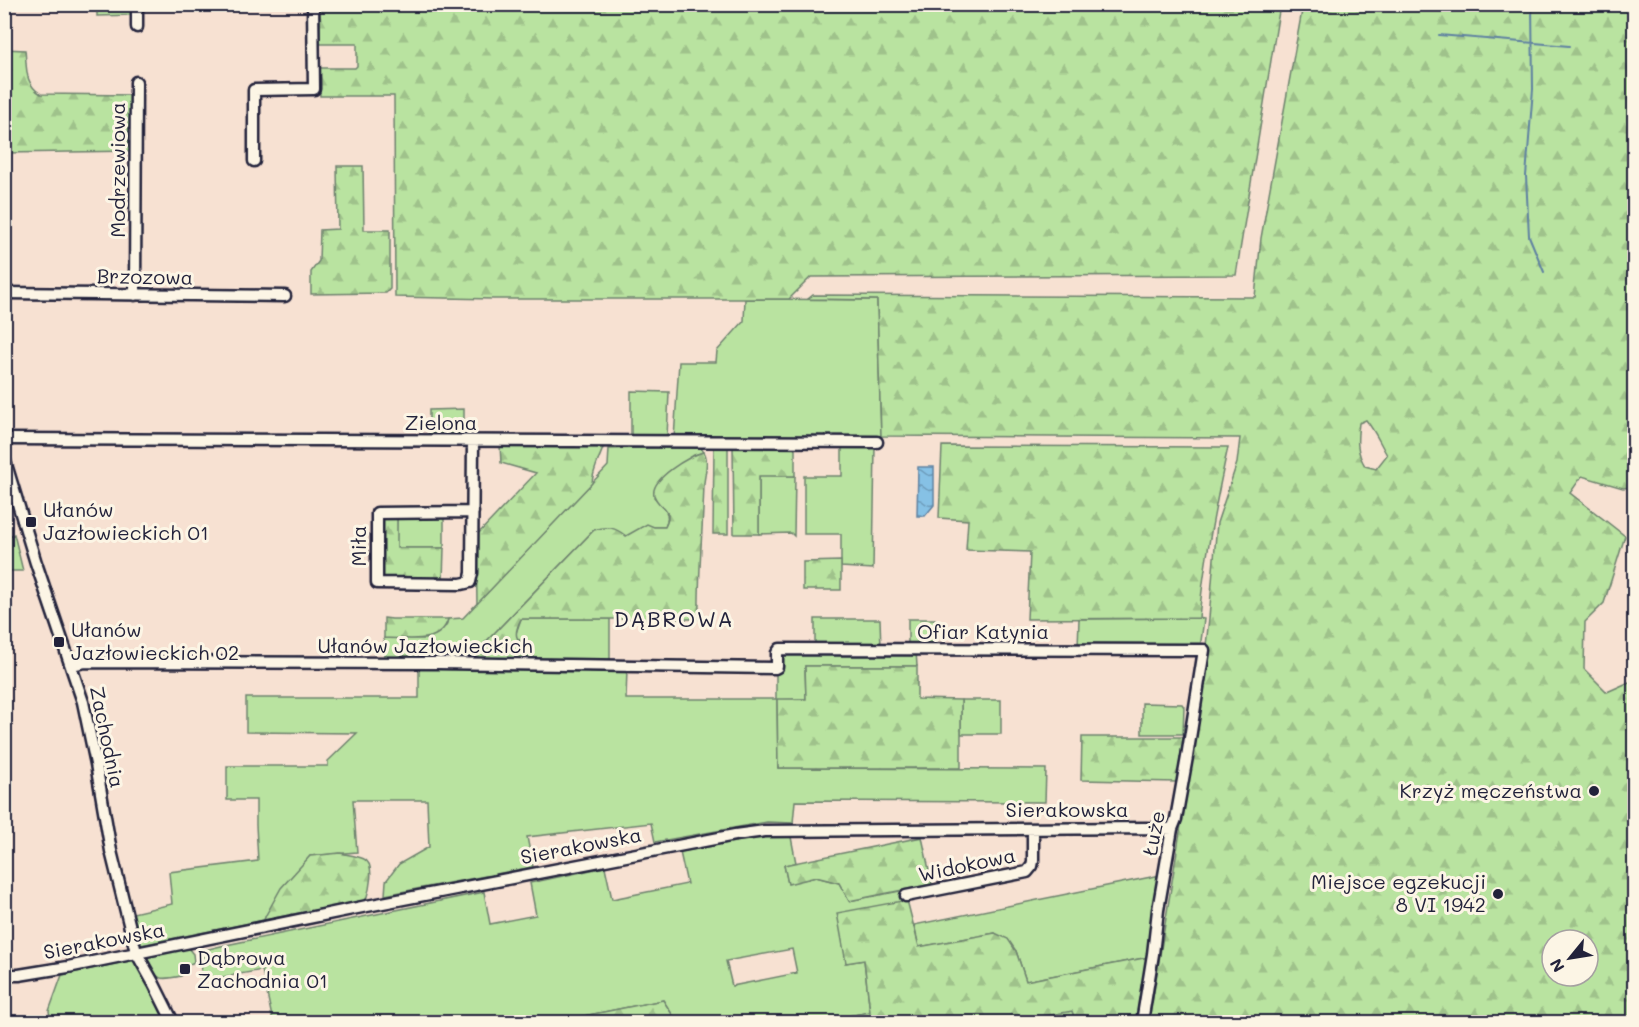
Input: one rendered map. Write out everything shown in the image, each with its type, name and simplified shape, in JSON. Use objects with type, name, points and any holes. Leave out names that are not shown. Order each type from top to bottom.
[{"type":"street","points":[[137,4],[137,27]]},
{"type":"street","points":[[254,161],[254,90],[314,89],[313,4]]},
{"type":"street","name":"Modrzewiowa","points":[[135,295],[136,82]]},
{"type":"street","name":"Brzozowa","points":[[4,293],[285,296]]},
{"type":"street","name":"Zielona","points":[[4,439],[877,442]]},
{"type":"street","name":"Miła","points":[[473,441],[473,512],[472,573],[470,582],[461,584],[377,583],[377,513],[473,512]]},
{"type":"street","name":"Zachodnia","points":[[4,458],[85,712],[111,851],[136,952],[172,1023]]},
{"type":"street","name":"Ofiar Katynia","points":[[777,666],[777,653],[780,649],[1204,650]]},
{"type":"street","name":"Łuże","points":[[1142,1023],[1154,954],[1158,910],[1187,757],[1204,650]]},
{"type":"street","name":"Ułanów Jazłowieckich","points":[[71,665],[85,662],[438,663],[775,668],[777,666]]},
{"type":"street","name":"Widokowa","points":[[906,896],[1027,872],[1033,861],[1033,829]]},
{"type":"street","name":"Sierakowska","points":[[4,975],[42,971],[367,906],[765,831],[1172,829]]},
{"type":"green space","points":[[320,4],[1280,5],[1236,275],[811,277],[789,299],[494,299],[395,297],[394,96],[320,96],[319,65],[321,68],[355,68],[357,66],[357,44],[320,44]]},
{"type":"green space","points":[[97,5],[134,5],[134,15],[97,16]]},
{"type":"green space","points":[[1303,5],[1634,5],[1634,487],[1623,488],[1582,476],[1570,493],[1625,536],[1604,603],[1585,622],[1584,669],[1607,692],[1634,680],[1634,1022],[1149,1022],[1200,701],[1217,523],[1237,463],[1240,438],[881,436],[877,300],[808,299],[813,295],[1255,297],[1261,238]],"holes":[[[1366,420],[1387,455],[1376,469],[1365,466],[1362,461],[1358,440],[1359,423]]]},
{"type":"green space","points":[[4,49],[25,50],[29,80],[41,94],[134,95],[133,151],[5,153]]},
{"type":"green space","points":[[337,166],[363,166],[364,230],[390,230],[390,289],[386,293],[311,294],[311,272],[319,261],[320,230],[338,229]]},
{"type":"green space","points":[[745,299],[877,300],[881,436],[846,439],[674,439],[679,362],[716,362],[717,351],[744,321]]},
{"type":"green space","points":[[631,391],[669,392],[667,437],[631,437]]},
{"type":"green space","points":[[464,409],[464,437],[429,436],[429,410]]},
{"type":"green space","points":[[500,445],[604,445],[592,483],[477,604],[476,536],[536,473],[501,463]]},
{"type":"green space","points":[[842,445],[875,446],[873,569],[841,567],[841,534],[804,534],[804,476],[842,476]]},
{"type":"green space","points":[[699,446],[704,452],[694,455],[667,473],[654,497],[667,514],[665,527],[654,527],[626,536],[594,530],[477,651],[478,661],[384,661],[384,638],[425,639],[446,626],[448,619],[463,618],[608,466],[609,449]]},
{"type":"green space","points":[[714,446],[728,446],[728,534],[713,534]]},
{"type":"green space","points":[[733,446],[793,446],[795,450],[795,476],[759,476],[759,534],[734,534]]},
{"type":"green space","points":[[942,446],[1228,447],[1211,532],[1199,618],[1027,619],[1030,552],[966,550],[968,520],[939,518]]},
{"type":"green space","points":[[704,452],[706,463],[699,619],[521,619],[516,635],[533,654],[535,661],[478,661],[477,651],[594,530],[611,528],[626,536],[647,524],[654,527],[665,527],[668,521],[667,512],[656,500],[654,489],[664,475],[672,469]]},
{"type":"green space","points":[[759,475],[795,476],[794,536],[791,533],[759,534]]},
{"type":"green space","points":[[387,516],[397,516],[397,548],[444,548],[443,580],[386,580],[380,574],[381,522]]},
{"type":"green space","points":[[397,516],[444,516],[444,548],[396,548]]},
{"type":"green space","points":[[14,534],[23,571],[5,571],[5,537]]},
{"type":"green space","points":[[841,561],[841,590],[803,590],[803,562]]},
{"type":"green space","points":[[384,618],[448,619],[444,628],[438,633],[422,639],[412,639],[384,638]]},
{"type":"green space","points":[[521,619],[610,619],[610,664],[535,661],[528,647],[516,637]]},
{"type":"green space","points":[[815,619],[880,619],[881,648],[815,648]]},
{"type":"green space","points":[[908,619],[935,619],[935,648],[908,648]]},
{"type":"green space","points":[[1079,619],[1204,619],[1200,648],[1078,647]]},
{"type":"green space","points":[[916,651],[917,666],[805,666],[806,699],[777,700],[778,768],[1046,769],[1045,802],[795,801],[793,823],[767,822],[655,842],[651,823],[527,837],[533,867],[385,895],[386,881],[399,864],[429,847],[427,800],[353,800],[357,852],[310,856],[264,920],[141,945],[133,913],[172,904],[169,872],[258,861],[256,800],[227,800],[227,766],[328,766],[328,761],[357,733],[246,732],[246,698],[419,698],[419,667],[627,669],[626,699],[776,699],[776,670],[779,654]]},
{"type":"green space","points":[[805,666],[917,666],[917,699],[961,700],[961,768],[778,768],[777,699],[806,699]]},
{"type":"green space","points":[[961,700],[1001,700],[1001,734],[961,734]]},
{"type":"green space","points":[[1142,703],[1182,704],[1184,707],[1183,734],[1142,734]]},
{"type":"green space","points":[[1082,737],[1183,737],[1177,782],[1081,780]]},
{"type":"green space","points":[[768,836],[791,837],[796,863],[784,865],[788,883],[816,877],[839,883],[849,901],[905,890],[907,900],[846,963],[864,960],[870,1012],[816,1022],[677,1022],[663,1000],[554,1022],[327,1022],[326,1017],[295,1022],[273,1022],[262,970],[200,981],[204,950],[484,892],[490,924],[536,915],[530,883],[605,867],[612,899],[687,884],[680,852]],"holes":[[[792,949],[797,973],[732,986],[726,961]]]},
{"type":"green space","points":[[922,837],[932,884],[849,901],[839,883],[816,877],[788,884],[784,865]]},
{"type":"green space","points":[[340,853],[359,857],[368,862],[371,878],[366,900],[264,920],[281,888],[310,856]]},
{"type":"green space","points":[[1161,875],[1149,957],[1026,981],[1016,951],[995,933],[919,947],[914,925]]},
{"type":"green space","points":[[907,900],[919,947],[995,933],[1008,939],[1016,951],[1026,981],[1149,957],[1137,1022],[1076,1022],[1072,1011],[1012,1022],[816,1022],[870,1012],[864,960],[846,963],[837,913]]},
{"type":"green space","points":[[182,947],[188,948],[193,954],[194,962],[180,972],[182,975],[162,978],[156,975],[147,958]]},
{"type":"green space","points":[[134,960],[170,1022],[51,1022],[49,1011],[62,975]]},
{"type":"green space","points":[[663,1000],[677,1022],[554,1022]]},
{"type":"green space","points":[[1072,1011],[1076,1022],[1012,1022]]},
{"type":"water","points":[[918,467],[934,467],[934,505],[925,516],[917,516]]},
{"type":"waterway","points":[[1532,4],[1533,89],[1526,176],[1529,236],[1544,272]]},
{"type":"waterway","points":[[1439,35],[1569,46]]},
{"type":"place","name":"Ułanów Jazłowieckich 01","points":[[31,522]]},
{"type":"place","name":"Ułanów Jazłowieckich 02","points":[[59,642]]},
{"type":"place","name":"Krzyż męczeństwa","points":[[1594,791]]},
{"type":"place","name":"Miejsce egzekucji 8 VI 1942","points":[[1498,894]]},
{"type":"place","name":"Dąbrowa Zachodnia 01","points":[[185,969]]},
{"type":"district","name":"DĄBROWA","points":[[674,619]]}]
